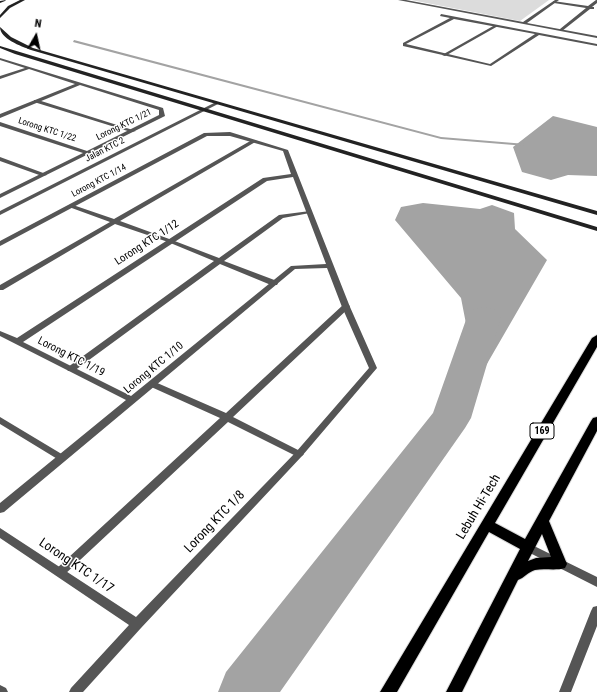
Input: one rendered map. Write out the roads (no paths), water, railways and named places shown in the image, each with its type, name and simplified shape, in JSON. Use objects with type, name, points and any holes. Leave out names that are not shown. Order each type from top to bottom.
[{"type":"main road","name":"Lebuh Hi-Tech","points":[[388,692],[597,338]]},
{"type":"main road","points":[[454,692],[528,547],[597,421]]},
{"type":"main road","points":[[512,579],[520,570],[532,564],[545,562],[560,564],[543,522]]},
{"type":"main road","points":[[486,525],[528,547]]},
{"type":"street","points":[[0,2],[4,0]]},
{"type":"street","points":[[0,17],[9,7],[23,0]]},
{"type":"street","points":[[400,0],[597,38]]},
{"type":"street","points":[[524,23],[556,1],[597,8]]},
{"type":"street","points":[[561,30],[597,2]]},
{"type":"street","points":[[441,16],[597,45]]},
{"type":"street","points":[[453,18],[404,44],[405,46],[491,65],[538,34]]},
{"type":"street","points":[[444,55],[496,26]]},
{"type":"street","points":[[0,28],[3,33],[15,41],[32,49],[597,213]]},
{"type":"street","points":[[591,44],[597,38]]},
{"type":"street","points":[[0,47],[16,54],[597,230]]},
{"type":"street","name":"Lorong KTC 1/21","points":[[0,59],[161,109],[162,116],[0,196]]},
{"type":"street","points":[[0,78],[29,68]]},
{"type":"street","points":[[0,116],[79,84]]},
{"type":"street","points":[[36,101],[133,131]]},
{"type":"street","name":"Jalan KTC 2","points":[[0,213],[218,103]]},
{"type":"street","name":"Lorong KTC 1/22","points":[[0,124],[88,153]]},
{"type":"street","name":"Lorong KTC 1/14","points":[[0,244],[206,134],[230,134],[254,141]]},
{"type":"street","points":[[0,288],[254,141],[285,150],[293,175],[346,307],[60,572]]},
{"type":"street","points":[[0,159],[44,175]]},
{"type":"street","name":"Lorong KTC 1/12","points":[[17,342],[265,178],[293,175]]},
{"type":"street","points":[[71,206],[170,241],[274,283]]},
{"type":"street","points":[[0,207],[6,210]]},
{"type":"street","points":[[71,369],[281,216],[308,212]]},
{"type":"street","name":"Lorong KTC 1/10","points":[[0,509],[293,268],[330,266]]},
{"type":"street","name":"Lorong KTC 1/8","points":[[76,692],[137,624],[299,454],[373,368],[346,307]]},
{"type":"street","name":"Lorong KTC 1/19","points":[[0,333],[132,400]]},
{"type":"street","points":[[152,384],[226,417],[299,454]]},
{"type":"street","points":[[0,420],[62,458]]},
{"type":"street","name":"Lorong KTC 1/17","points":[[0,532],[137,624]]},
{"type":"street","points":[[528,547],[597,582]]},
{"type":"street","points":[[565,692],[597,611]]},
{"type":"waterway","points":[[74,41],[441,138],[526,145]]},
{"type":"waterway","points":[[246,692],[451,418],[484,317]]}]
